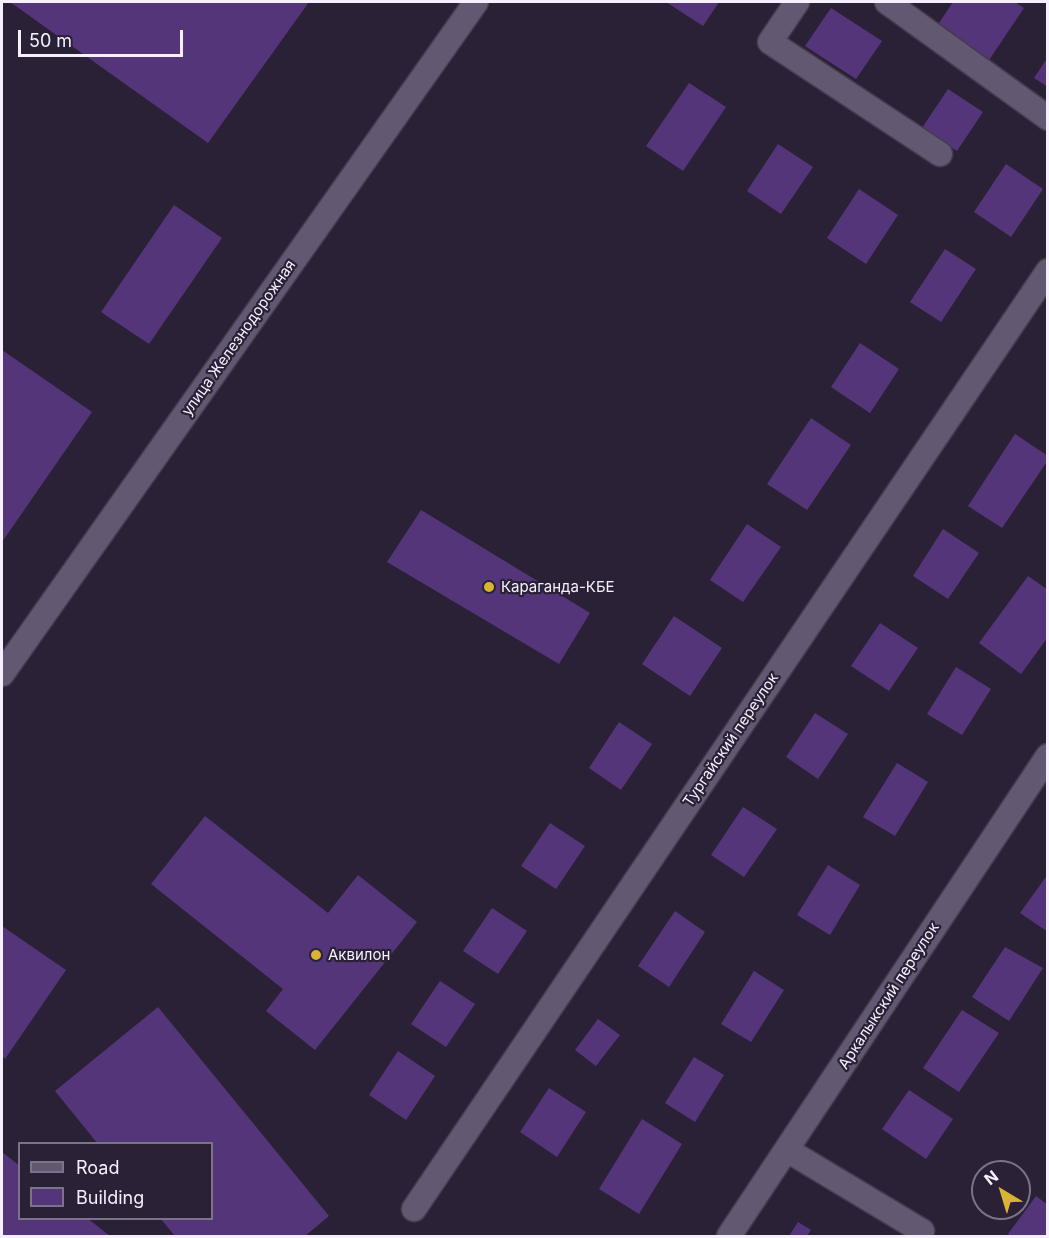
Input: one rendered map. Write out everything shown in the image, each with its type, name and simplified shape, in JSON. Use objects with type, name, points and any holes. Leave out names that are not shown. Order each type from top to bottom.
[{"type":"street","name":"улица Железнодорожная","points":[[2,674],[476,2]]},
{"type":"street","points":[[797,2],[770,42],[940,154]]},
{"type":"street","points":[[887,2],[1047,118]]},
{"type":"street","name":"Тургайский переулок","points":[[414,1209],[1047,271]]},
{"type":"street","name":"Аркалыкский переулок","points":[[729,1236],[1047,756]]},
{"type":"street","points":[[787,1150],[923,1235]]},
{"type":"building","points":[[10,2],[309,2],[208,143]]},
{"type":"building","points":[[666,2],[719,2],[703,26]]},
{"type":"building","points":[[953,2],[1015,2],[1024,8],[989,60],[937,26]]},
{"type":"building","points":[[831,8],[882,41],[856,79],[805,46]]},
{"type":"building","points":[[1048,57],[1048,87],[1034,78]]},
{"type":"building","points":[[689,83],[726,107],[683,171],[646,146]]},
{"type":"building","points":[[948,89],[983,112],[957,151],[922,128]]},
{"type":"building","points":[[778,144],[813,167],[781,214],[747,191]]},
{"type":"building","points":[[1006,164],[1043,189],[1011,237],[974,212]]},
{"type":"building","points":[[859,189],[898,215],[866,264],[827,238]]},
{"type":"building","points":[[174,205],[222,238],[149,344],[101,312]]},
{"type":"building","points":[[945,249],[976,269],[941,322],[910,302]]},
{"type":"building","points":[[860,343],[899,369],[870,413],[831,387]]},
{"type":"building","points":[[2,350],[92,412],[2,542]]},
{"type":"building","points":[[811,418],[851,445],[807,510],[767,484]]},
{"type":"building","points":[[1015,434],[1048,456],[1048,460],[1002,528],[968,506]]},
{"type":"building","name":"Караганда-КБЕ","points":[[421,510],[590,613],[559,664],[387,562]]},
{"type":"building","points":[[747,524],[781,547],[743,602],[710,580]]},
{"type":"building","points":[[943,529],[979,553],[948,599],[913,576]]},
{"type":"building","points":[[1028,576],[1048,590],[1048,637],[1021,674],[979,643]]},
{"type":"building","points":[[674,616],[722,648],[690,696],[642,664]]},
{"type":"building","points":[[880,623],[918,648],[889,691],[851,666]]},
{"type":"building","points":[[956,667],[991,689],[962,735],[927,714]]},
{"type":"building","points":[[815,713],[848,734],[818,779],[786,757]]},
{"type":"building","points":[[619,722],[652,744],[621,790],[589,768]]},
{"type":"building","points":[[897,763],[928,782],[895,836],[863,817]]},
{"type":"building","points":[[743,807],[777,829],[744,877],[711,855]]},
{"type":"building","name":"Аквилон","points":[[205,816],[328,913],[358,875],[417,922],[315,1050],[266,1011],[283,989],[151,884]]},
{"type":"building","points":[[550,823],[585,846],[556,889],[521,866]]},
{"type":"building","points":[[828,865],[860,885],[830,935],[797,915]]},
{"type":"building","points":[[1048,874],[1048,932],[1020,913]]},
{"type":"building","points":[[492,908],[527,931],[498,974],[463,951]]},
{"type":"building","points":[[675,911],[705,932],[669,987],[638,966]]},
{"type":"building","points":[[2,926],[66,970],[5,1059],[2,1056]]},
{"type":"building","points":[[1005,947],[1043,968],[1009,1021],[972,997]]},
{"type":"building","points":[[754,971],[784,990],[751,1042],[721,1024]]},
{"type":"building","points":[[440,981],[475,1004],[446,1047],[411,1024]]},
{"type":"building","points":[[158,1007],[329,1216],[305,1236],[175,1236],[162,1220],[213,1220],[213,1142],[96,1142],[55,1091]]},
{"type":"building","points":[[962,1010],[999,1033],[959,1092],[923,1068]]},
{"type":"building","points":[[598,1019],[620,1035],[596,1066],[575,1050]]},
{"type":"building","points":[[398,1051],[435,1076],[406,1120],[369,1095]]},
{"type":"building","points":[[694,1057],[724,1075],[695,1122],[665,1103]]},
{"type":"building","points":[[549,1088],[586,1112],[557,1157],[520,1132]]},
{"type":"building","points":[[909,1090],[953,1119],[926,1159],[882,1129]]},
{"type":"building","points":[[642,1119],[682,1144],[639,1214],[599,1189]]},
{"type":"building","points":[[2,1152],[18,1164],[18,1220],[90,1220],[110,1236],[2,1236]]},
{"type":"building","points":[[1036,1196],[1048,1205],[1048,1236],[1011,1236],[1008,1234],[1018,1220],[1031,1220],[1031,1203]]},
{"type":"building","points":[[798,1222],[811,1230],[807,1236],[789,1236]]},
{"type":"place","name":"Караганда-КБЕ","points":[[489,587]]},
{"type":"place","name":"Аквилон","points":[[316,955]]}]
